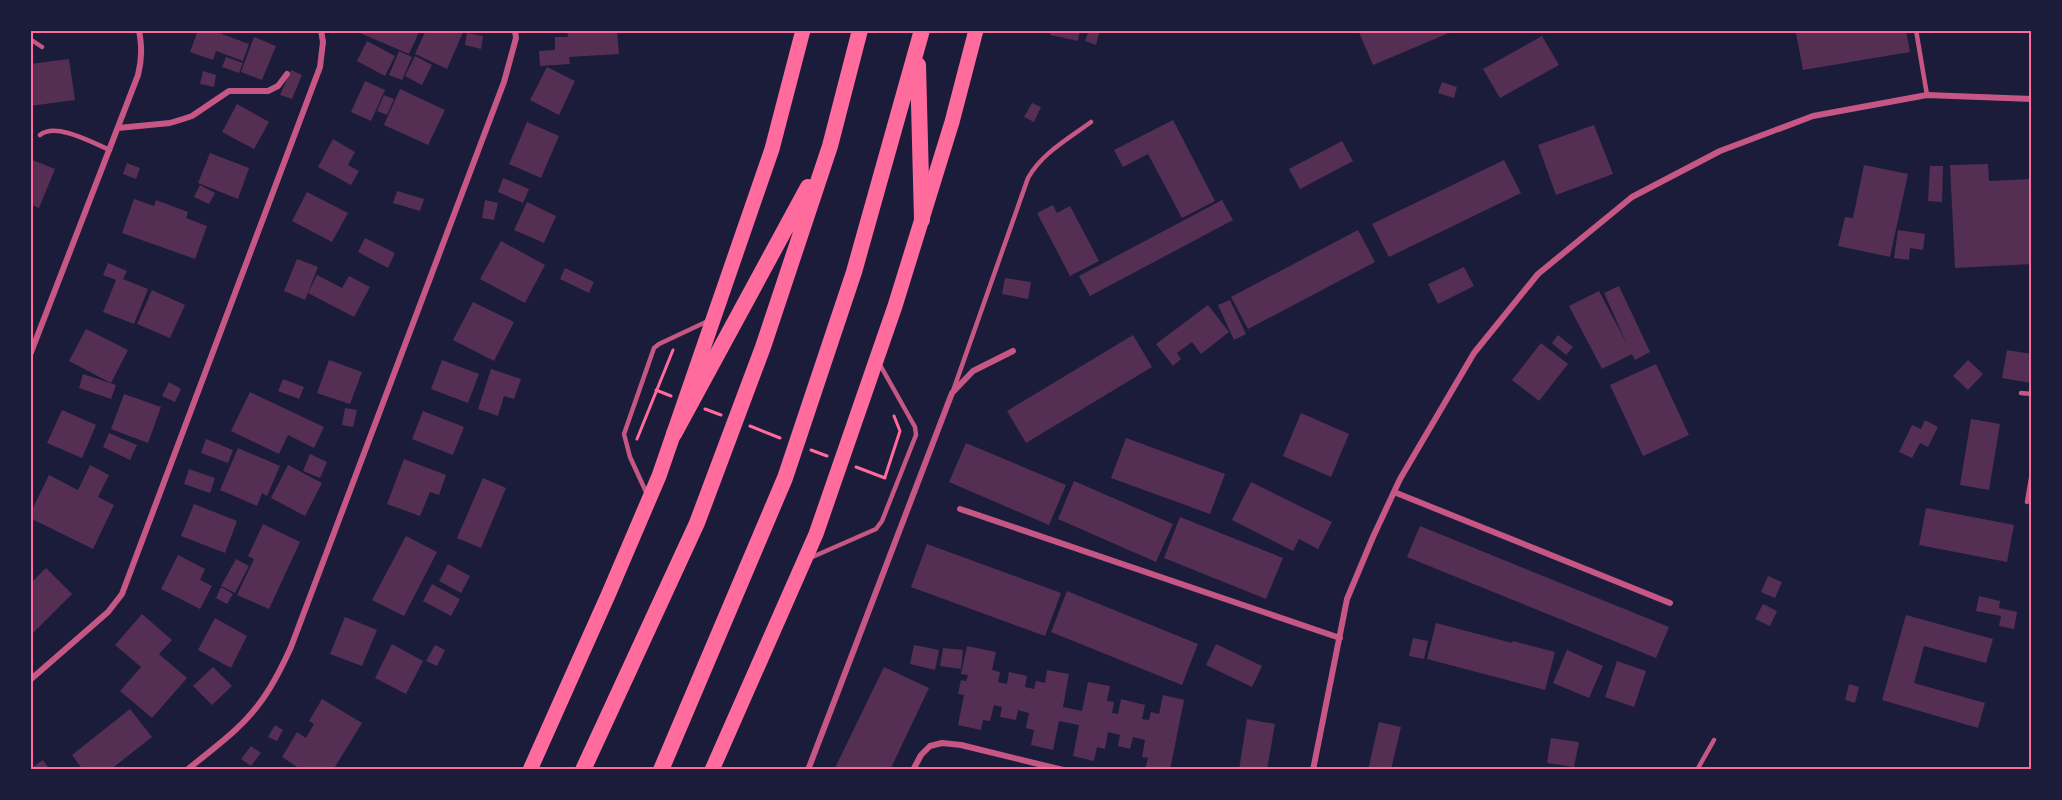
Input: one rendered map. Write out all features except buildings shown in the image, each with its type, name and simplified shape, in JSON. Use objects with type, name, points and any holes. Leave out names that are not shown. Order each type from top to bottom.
[{"type":"highway","points":[[530,770],[650,498],[674,434],[772,149],[803,30]]},
{"type":"highway","points":[[584,770],[697,523],[763,347],[830,146],[860,30]]},
{"type":"highway","points":[[661,770],[785,478],[854,272],[922,30]]},
{"type":"highway","points":[[712,770],[816,534],[922,220],[952,122],[976,30]]},
{"type":"highway","points":[[918,48],[922,220]]},
{"type":"highway","points":[[674,434],[830,146]]},
{"type":"street","points":[[30,355],[138,75],[142,58],[139,30]]},
{"type":"street","points":[[30,680],[108,612],[122,594],[320,67],[323,42],[321,30]]},
{"type":"street","points":[[187,770],[234,731],[258,705],[277,678],[286,658],[504,82],[516,38],[515,30]]},
{"type":"street","points":[[118,128],[170,123],[183,119],[192,116],[229,91],[273,89],[287,74]]},
{"type":"street","points":[[1312,770],[1347,599],[1373,537],[1394,492],[1474,353],[1538,274],[1632,197],[1720,151],[1813,116],[1927,95],[2032,99]]},
{"type":"street","points":[[808,770],[952,393],[973,372],[1013,351]]},
{"type":"street","points":[[1394,492],[1670,603]]},
{"type":"street","points":[[960,509],[1340,638]]},
{"type":"street","points":[[913,770],[921,755],[930,746],[942,743],[962,745],[1063,770]]},
{"type":"lane","points":[[1916,30],[1927,95]]},
{"type":"lane","points":[[30,39],[42,47]]},
{"type":"lane","points":[[952,393],[1028,178],[1035,165],[1045,155],[1091,122]]},
{"type":"lane","points":[[40,135],[45,131],[62,132],[110,150]]},
{"type":"lane","points":[[650,498],[630,457],[624,434],[654,348],[714,319]]},
{"type":"lane","points":[[804,560],[876,529],[882,521],[916,435],[915,427],[876,359]]},
{"type":"lane","points":[[2021,393],[2032,394]]},
{"type":"lane","points":[[2027,502],[2032,472]]},
{"type":"lane","points":[[1697,770],[1714,740]]},
{"type":"path","points":[[630,457],[675,345]]},
{"type":"path","points":[[656,390],[678,399]]},
{"type":"path","points":[[700,407],[721,415]]},
{"type":"path","points":[[893,412],[900,431]]},
{"type":"path","points":[[743,424],[787,440]]},
{"type":"path","points":[[809,449],[831,457]]},
{"type":"path","points":[[852,465],[885,478]]}]
